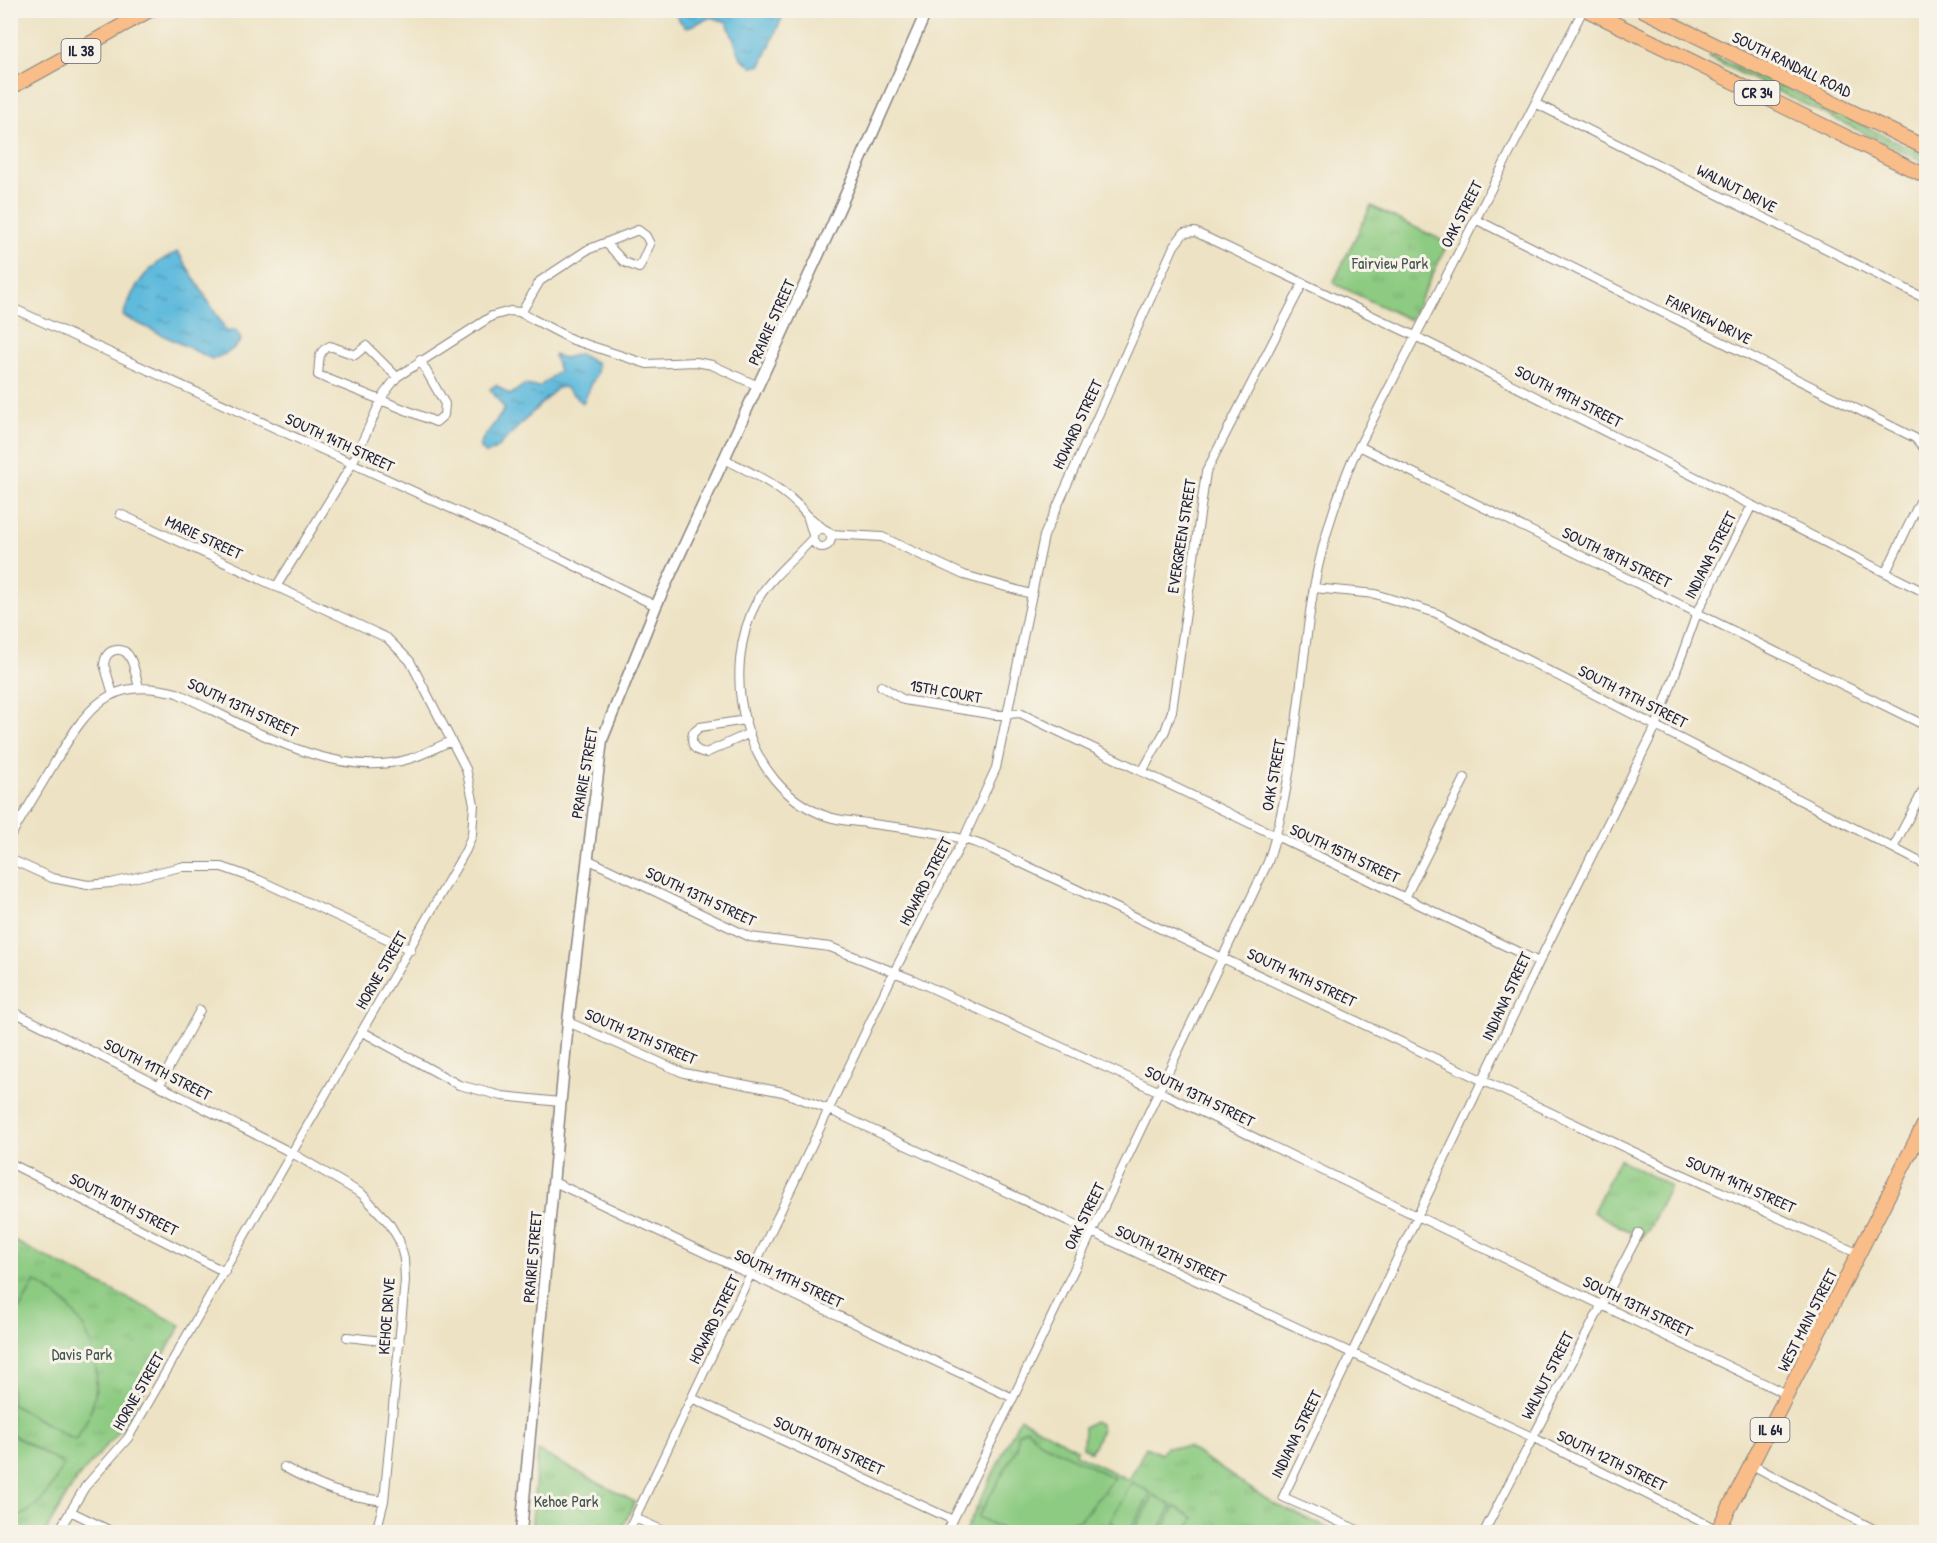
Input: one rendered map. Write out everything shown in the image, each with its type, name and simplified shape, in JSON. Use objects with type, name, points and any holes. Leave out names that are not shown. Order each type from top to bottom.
[{"type":"main road","name":"IL 38","points":[[10,88],[150,10]]},
{"type":"main road","name":"CR 34","points":[[1585,10],[1926,176]]},
{"type":"main road","name":"SOUTH RANDALL ROAD","points":[[1643,10],[1926,148]]},
{"type":"main road","name":"WEST MAIN STREET","points":[[1718,1531],[1859,1254],[1921,1145],[1926,1121]]},
{"type":"street","name":"PRAIRIE STREET","points":[[521,1533],[568,1022],[602,740],[656,606],[927,10]]},
{"type":"street","name":"OAK STREET","points":[[946,1533],[1261,880],[1276,837],[1292,762],[1314,588],[1329,522],[1359,446],[1585,10]]},
{"type":"street","name":"WALNUT DRIVE","points":[[1535,103],[1926,299]]},
{"type":"street","name":"FAIRVIEW DRIVE","points":[[1475,219],[1915,438],[1926,450]]},
{"type":"street","points":[[521,313],[540,281],[587,250],[638,230],[646,236],[650,244],[639,268],[624,262],[606,243]]},
{"type":"street","name":"SOUTH 19TH STREET","points":[[1195,232],[1415,336],[1926,593]]},
{"type":"street","name":"HOWARD STREET","points":[[628,1533],[894,972],[964,838],[996,768],[1031,594],[1047,528],[1174,246],[1184,233],[1195,232]]},
{"type":"street","name":"EVERGREEN STREET","points":[[1142,772],[1165,731],[1172,711],[1206,472],[1303,283]]},
{"type":"street","name":"SOUTH 14TH STREET","points":[[10,307],[555,556],[656,606]]},
{"type":"street","points":[[276,587],[352,464],[382,399],[397,377],[420,360],[492,316],[510,311],[521,313],[573,340],[647,364],[696,362],[712,365],[758,386]]},
{"type":"street","points":[[397,377],[366,346],[355,355],[330,346],[323,349],[317,360],[318,375],[322,379],[405,407],[421,418],[436,422],[444,415],[445,404],[420,360]]},
{"type":"street","name":"SOUTH 18TH STREET","points":[[1359,446],[1926,726]]},
{"type":"street","points":[[724,459],[795,500],[807,515],[827,532],[888,539],[964,575],[1031,594]]},
{"type":"street","points":[[1886,572],[1926,489]]},
{"type":"street","name":"INDIANA STREET","points":[[1362,1533],[1284,1497],[1539,962],[1657,724],[1697,613],[1752,505]]},
{"type":"street","name":"MARIE STREET","points":[[120,514],[276,587]]},
{"type":"street","points":[[807,515],[815,544],[824,546],[827,532]]},
{"type":"street","name":"SOUTH 14TH STREET","points":[[827,532],[818,530],[759,598],[745,630],[738,668],[746,720],[756,753],[786,793],[811,810],[845,820],[964,838],[1224,956],[1859,1254]]},
{"type":"street","name":"SOUTH 14TH STREET","points":[[797,556],[857,536]]},
{"type":"street","name":"HORNE STREET","points":[[58,1533],[85,1487],[128,1438],[411,950],[472,835],[474,804],[471,786],[410,661],[387,638],[276,587]]},
{"type":"street","name":"SOUTH 17TH STREET","points":[[1314,588],[1375,594],[1436,613],[1657,724],[1926,866]]},
{"type":"street","points":[[113,694],[104,663],[108,654],[114,650],[122,650],[129,655],[139,687]]},
{"type":"street","name":"15TH COURT","points":[[881,686],[904,700],[995,715],[1008,714]]},
{"type":"street","name":"SOUTH 13TH STREET","points":[[10,837],[87,712],[113,694],[124,690],[139,687],[177,693],[304,752],[349,764],[368,765],[410,759],[451,741]]},
{"type":"street","name":"SOUTH 15TH STREET","points":[[1008,714],[1020,713],[1539,962]]},
{"type":"street","points":[[746,720],[700,727],[693,733],[691,742],[694,748],[706,753],[750,733]]},
{"type":"street","points":[[1405,898],[1465,778]]},
{"type":"street","points":[[1893,848],[1926,785]]},
{"type":"street","points":[[10,859],[52,878],[88,885],[111,883],[181,867],[222,867],[259,880],[411,950]]},
{"type":"street","name":"SOUTH 13TH STREET","points":[[587,859],[750,937],[830,947],[894,972],[1160,1092],[1788,1395]]},
{"type":"street","name":"SOUTH 11TH STREET","points":[[10,1010],[292,1153]]},
{"type":"street","points":[[159,1086],[200,1010]]},
{"type":"street","name":"SOUTH 12TH STREET","points":[[568,1022],[684,1073],[783,1092],[830,1110],[1532,1437],[1718,1531]]},
{"type":"street","points":[[363,1032],[459,1085],[489,1094],[560,1102]]},
{"type":"street","name":"KEHOE DRIVE","points":[[292,1153],[362,1194],[389,1223],[404,1259],[405,1281],[400,1343],[384,1502],[376,1533]]},
{"type":"street","name":"SOUTH 10TH STREET","points":[[10,1163],[225,1272]]},
{"type":"street","name":"SOUTH 11TH STREET","points":[[554,1182],[751,1277],[1013,1398]]},
{"type":"street","name":"WALNUT STREET","points":[[1484,1533],[1639,1233]]},
{"type":"street","points":[[347,1337],[400,1343]]},
{"type":"street","name":"SOUTH 10TH STREET","points":[[692,1398],[953,1520]]},
{"type":"street","points":[[1752,1465],[1879,1533]]},
{"type":"street","points":[[284,1467],[320,1487],[342,1495],[384,1502]]},
{"type":"street","points":[[70,1511],[113,1533]]},
{"type":"street","points":[[635,1518],[666,1533]]},
{"type":"green space","points":[[1710,55],[1772,81],[1926,156],[1926,163],[1709,58]]},
{"type":"green space","name":"Fairview Park","points":[[1371,206],[1448,243],[1410,320],[1333,283]]},
{"type":"green space","points":[[1619,1159],[1670,1186],[1649,1229],[1641,1238],[1593,1212]]},
{"type":"green space","name":"Davis Park","points":[[10,1239],[181,1325],[123,1427],[76,1480],[45,1532],[11,1532]]},
{"type":"green space","points":[[35,1282],[56,1295],[73,1312],[85,1331],[93,1352],[96,1374],[95,1396],[88,1419],[75,1440],[11,1404],[11,1324]]},
{"type":"green space","points":[[1020,1418],[1077,1449],[1075,1454],[1129,1480],[1146,1447],[1161,1454],[1166,1447],[1188,1447],[1274,1504],[1337,1532],[965,1532]]},
{"type":"green space","points":[[1094,1421],[1100,1424],[1101,1431],[1091,1452],[1083,1448],[1084,1427]]},
{"type":"green space","points":[[1027,1428],[1038,1441],[1114,1478],[1081,1519],[1044,1532],[1021,1532],[1000,1528],[978,1517],[1017,1448],[1017,1434]]},
{"type":"green space","points":[[11,1434],[63,1464],[43,1498],[29,1511],[11,1521]]},
{"type":"green space","name":"Kehoe Park","points":[[538,1451],[635,1502],[620,1532],[531,1532]]},
{"type":"green space","points":[[1132,1482],[1151,1493],[1129,1532],[1110,1522]]},
{"type":"green space","points":[[1154,1495],[1172,1506],[1158,1532],[1133,1532]]},
{"type":"green space","points":[[1175,1507],[1194,1518],[1189,1528],[1212,1532],[1162,1532]]},
{"type":"water","points":[[672,11],[785,11],[761,65],[753,67],[741,58],[727,22],[711,17],[686,28]]},
{"type":"water","points":[[178,252],[227,332],[236,330],[241,340],[232,350],[221,356],[212,359],[123,316],[131,296],[143,278],[158,263]]},
{"type":"water","points":[[579,354],[597,363],[597,372],[583,403],[564,387],[557,388],[497,448],[487,454],[480,448],[482,440],[505,409],[490,389],[496,385],[510,395],[524,385],[539,387],[559,371],[554,355],[564,358]]}]
